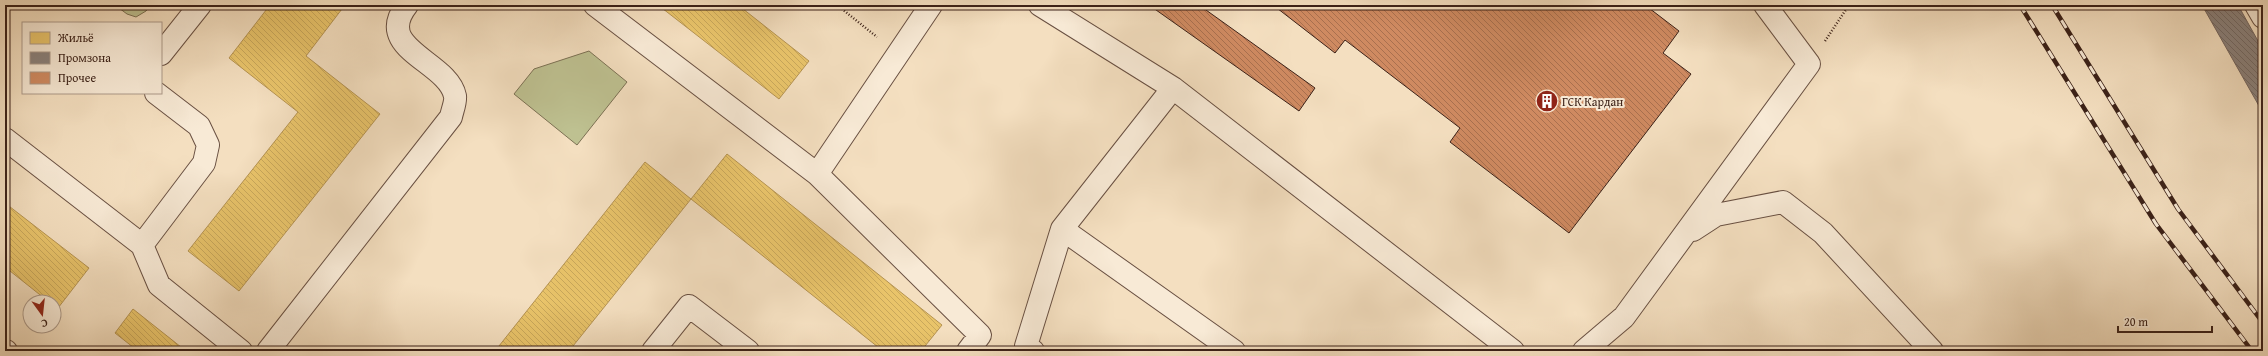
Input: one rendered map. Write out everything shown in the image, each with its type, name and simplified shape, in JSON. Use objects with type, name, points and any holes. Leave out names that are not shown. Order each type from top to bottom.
[{"type":"lane","points":[[162,53],[200,5]]},
{"type":"lane","points":[[268,351],[451,117],[456,97],[447,79],[406,48],[398,29],[402,12],[407,5]]},
{"type":"lane","points":[[595,5],[817,174],[980,335],[968,351]]},
{"type":"lane","points":[[817,174],[930,5]]},
{"type":"lane","points":[[1040,5],[1173,88],[1513,351]]},
{"type":"lane","points":[[1584,351],[1624,316],[1810,64],[1765,5]]},
{"type":"lane","points":[[2256,5],[2263,17]]},
{"type":"lane","points":[[1033,351],[1026,346],[1062,230],[1173,88]]},
{"type":"lane","points":[[142,245],[204,163],[208,144],[198,126],[157,94]]},
{"type":"lane","points":[[5,139],[142,245],[158,285],[241,351]]},
{"type":"lane","points":[[1681,239],[1716,214],[1783,202],[1823,233],[1932,351]]},
{"type":"lane","points":[[1062,230],[1234,351]]},
{"type":"lane","points":[[653,351],[689,306],[748,351]]},
{"type":"path","points":[[837,5],[898,53]]},
{"type":"path","points":[[1810,64],[1849,5]]},
{"type":"green space","points":[[115,5],[151,5],[146,11],[136,17],[127,14]]},
{"type":"green space","points":[[589,51],[627,82],[577,145],[514,94],[534,69]]},
{"type":"building: Жильё","points":[[270,5],[345,5],[306,56],[380,114],[239,291],[188,251],[298,112],[229,58]]},
{"type":"building: Жильё","points":[[658,5],[738,5],[809,61],[779,99]]},
{"type":"building: Жильё","points":[[727,154],[942,325],[921,351],[883,351],[691,199]]},
{"type":"building: Жильё","points":[[645,162],[691,199],[569,351],[495,351]]},
{"type":"building: Жильё","points":[[5,203],[89,268],[62,303],[62,294],[39,294],[5,267]]},
{"type":"building: Жильё","points":[[133,309],[186,351],[138,351],[115,333]]},
{"type":"building: Промзона","points":[[2202,5],[2238,5],[2263,50],[2263,113]]},
{"type":"building: Прочее","points":[[1149,5],[1199,5],[1315,88],[1299,111]]},
{"type":"building: Прочее","name":"ГСК Кардан","points":[[1273,5],[1645,5],[1679,31],[1663,53],[1691,74],[1569,233],[1450,142],[1460,128],[1345,40],[1335,53]]},
{"type":"railway","points":[[2020,5],[2156,224],[2252,351]]},
{"type":"railway","points":[[2052,5],[2178,209],[2263,323]]},
{"type":"place","name":"ГСК Кардан","points":[[1547,101]]}]
